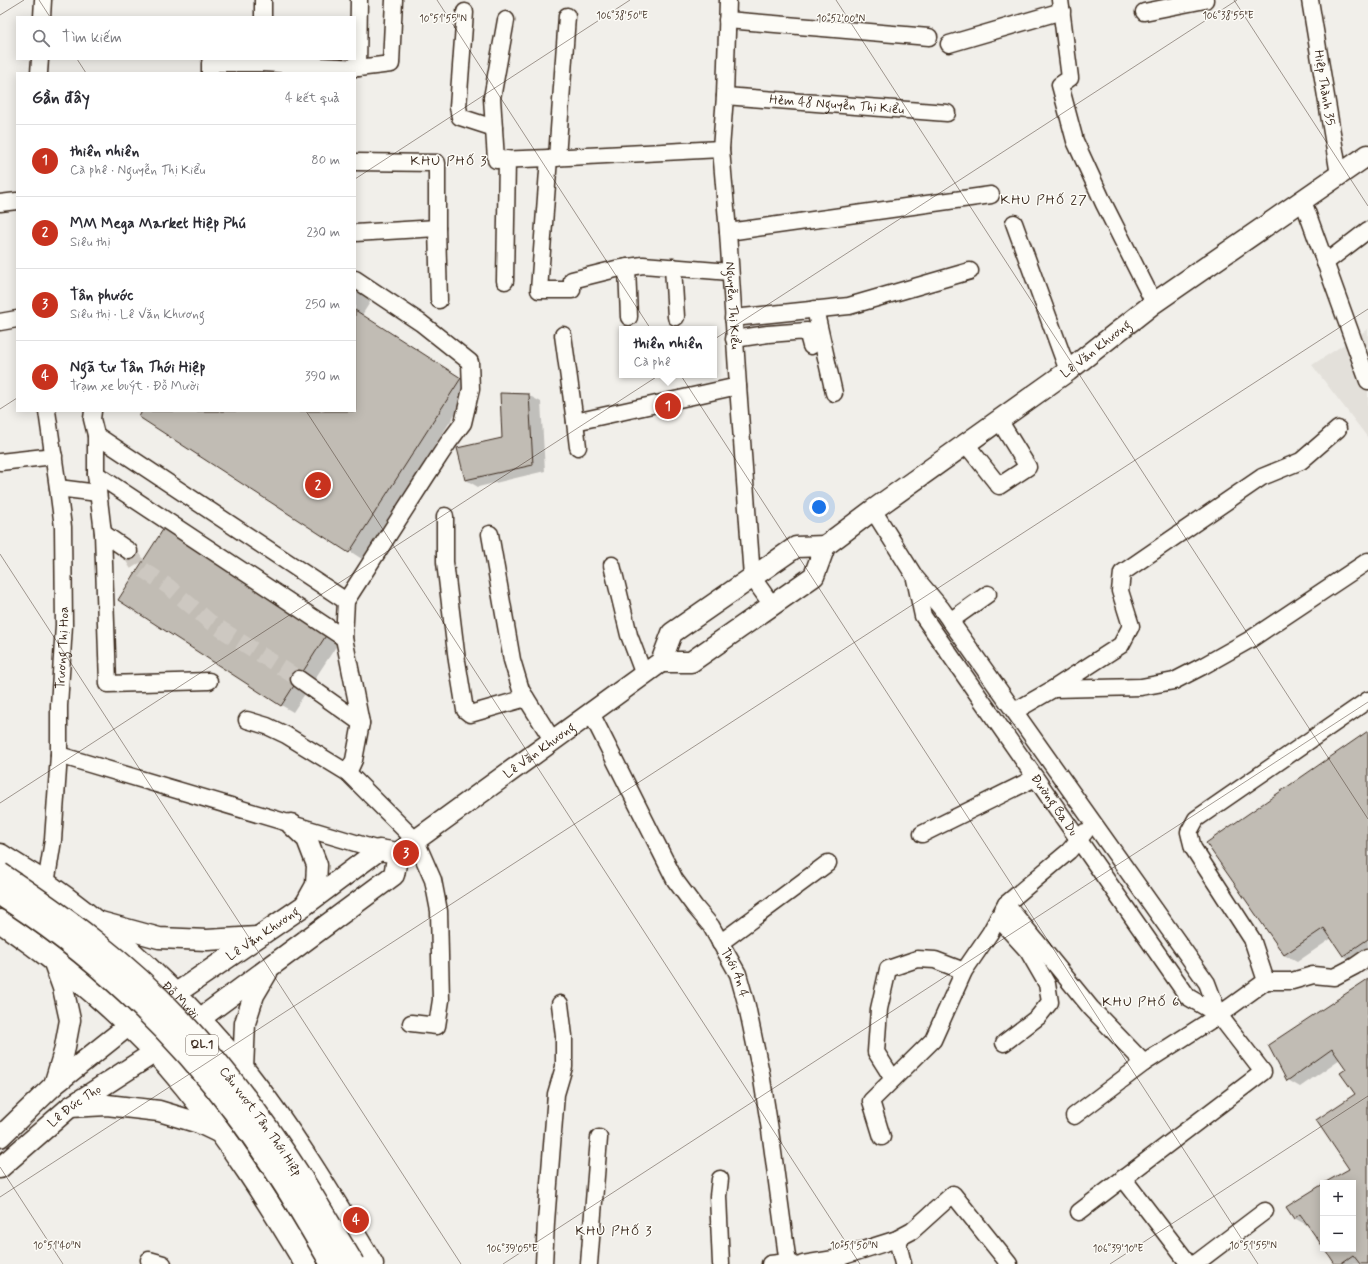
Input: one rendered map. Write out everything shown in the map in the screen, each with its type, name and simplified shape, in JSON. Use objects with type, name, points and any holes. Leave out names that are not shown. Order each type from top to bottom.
[{"type":"highway","name":"Đỗ Mười","points":[[0,855],[46,884],[93,920],[139,960],[199,1020],[237,1062],[290,1132],[372,1264]]},
{"type":"highway","name":"Cầu vượt Tân Thới Hiệp","points":[[0,874],[45,904],[90,937],[143,983],[178,1017],[213,1058],[256,1113],[302,1181],[353,1264]]},
{"type":"highway","name":"Cầu vượt Tân Thới Hiệp","points":[[0,894],[85,956],[126,991],[162,1026],[238,1117],[287,1189],[332,1264]]},
{"type":"highway","points":[[0,922],[23,937],[53,960],[100,999],[154,1052],[188,1089],[224,1135],[256,1183],[306,1264]]},
{"type":"highway","points":[[100,999],[139,960]]},
{"type":"highway","points":[[188,1089],[237,1062]]},
{"type":"main road","name":"Lê Văn Khương","points":[[825,546],[1068,371],[1154,303],[1368,155]]},
{"type":"main road","points":[[825,546],[814,576],[691,662],[661,662],[672,633],[796,547],[825,546]]},
{"type":"main road","name":"Lê Văn Khương","points":[[398,853],[661,662]]},
{"type":"main road","points":[[291,824],[307,839],[317,865],[316,885],[305,905]]},
{"type":"main road","name":"Lê Văn Khương","points":[[128,1026],[305,905],[379,850]]},
{"type":"main road","points":[[154,1052],[394,875],[398,853],[379,850]]},
{"type":"main road","points":[[93,920],[159,938],[207,940],[259,936]]},
{"type":"main road","points":[[53,960],[63,988],[70,1020],[64,1052],[54,1085]]},
{"type":"main road","points":[[237,1062],[245,1023],[254,995],[272,966]]},
{"type":"main road","name":"Lê Đức Thọ","points":[[0,1138],[54,1085],[128,1026]]},
{"type":"main road","name":"Lê Đức Thọ","points":[[0,1168],[70,1107],[154,1052]]},
{"type":"main road","points":[[70,1107],[107,1105],[159,1111],[199,1123],[224,1135]]},
{"type":"street","points":[[42,0],[42,16]]},
{"type":"street","points":[[263,0],[263,16]]},
{"type":"street","points":[[358,68],[359,0]]},
{"type":"street","points":[[210,68],[260,61],[325,70],[391,64],[394,0]]},
{"type":"street","name":"Nguyễn Thị Kiểu","points":[[728,0],[725,96],[721,149],[752,577]]},
{"type":"street","points":[[1144,12],[1205,0]]},
{"type":"street","name":"Hiệp Thành 35","points":[[1310,0],[1339,175]]},
{"type":"street","points":[[949,44],[1061,5],[1070,78],[1060,85],[1075,141],[1104,204],[1154,303]]},
{"type":"street","points":[[465,12],[458,107],[460,117],[494,128]]},
{"type":"street","points":[[567,16],[539,290],[572,290],[572,280],[627,267],[643,265],[730,272]]},
{"type":"street","points":[[506,20],[492,98],[496,160],[721,149]]},
{"type":"street","points":[[727,20],[930,37]]},
{"type":"street","points":[[39,72],[40,60]]},
{"type":"street","name":"Hẻm 48 Nguyễn Thị Kiểu","points":[[725,96],[947,113]]},
{"type":"street","points":[[506,282],[507,159]]},
{"type":"street","points":[[356,162],[437,163],[439,300]]},
{"type":"street","points":[[728,232],[991,195]]},
{"type":"street","points":[[0,203],[16,200]]},
{"type":"street","points":[[1303,201],[1325,263],[1365,360],[1368,381]]},
{"type":"street","points":[[1014,223],[1068,371]]},
{"type":"street","points":[[356,233],[437,228]]},
{"type":"street","points":[[1325,263],[1368,230]]},
{"type":"street","points":[[627,267],[629,317]]},
{"type":"street","points":[[673,267],[676,317]]},
{"type":"street","points":[[733,318],[849,306],[970,271]]},
{"type":"street","points":[[344,770],[354,760],[361,724],[344,638],[346,601],[435,462],[463,423],[471,389],[470,362],[420,323],[356,280]]},
{"type":"street","points":[[815,309],[834,393]]},
{"type":"street","points":[[0,322],[16,319]]},
{"type":"street","points":[[734,339],[768,334],[807,331],[811,346]]},
{"type":"street","points":[[563,335],[578,447]]},
{"type":"street","points":[[575,422],[738,386]]},
{"type":"street","name":"Trương Thị Hoa","points":[[46,884],[53,840],[59,755],[59,706],[64,625],[63,527],[47,412]]},
{"type":"street","points":[[93,412],[92,419],[96,435],[96,474],[103,533],[108,684],[209,681]]},
{"type":"street","points":[[966,444],[999,486],[1028,467],[999,420]]},
{"type":"street","points":[[1014,711],[1053,689],[1121,645],[1131,626],[1120,591],[1122,573],[1262,477],[1301,461],[1338,429]]},
{"type":"street","points":[[96,435],[346,601]]},
{"type":"street","points":[[0,462],[54,456]]},
{"type":"street","points":[[96,474],[344,638]]},
{"type":"street","points":[[58,488],[98,493]]},
{"type":"street","name":"Đường Ba Du","points":[[873,510],[915,577],[941,608],[1092,823],[1207,983],[1219,1015],[1264,1072],[1123,1178]]},
{"type":"street","points":[[445,516],[445,562],[457,661],[465,710],[470,714],[526,698]]},
{"type":"street","points":[[103,533],[129,551]]},
{"type":"street","points":[[490,534],[512,660],[521,690],[553,741]]},
{"type":"street","points":[[1053,689],[1141,688],[1174,681],[1251,639],[1368,561]]},
{"type":"street","points":[[612,565],[629,635],[644,675]]},
{"type":"street","points":[[752,577],[772,605]]},
{"type":"street","name":"Đường Ba Du","points":[[915,577],[923,616],[1078,840],[1188,998],[1219,1015]]},
{"type":"street","points":[[950,621],[988,594]]},
{"type":"street","points":[[299,678],[361,724]]},
{"type":"street","points":[[1266,981],[1252,938],[1193,848],[1189,832],[1196,819],[1368,700]]},
{"type":"street","name":"Thới An 4","points":[[591,713],[675,880],[711,926],[738,974],[761,1073],[793,1264]]},
{"type":"street","points":[[247,720],[267,726],[286,735],[344,770],[416,841],[433,880],[439,911],[441,1000],[437,1026],[411,1022]]},
{"type":"street","points":[[59,755],[379,850]]},
{"type":"street","points":[[922,834],[1036,778]]},
{"type":"street","points":[[882,1137],[870,1101],[933,1040],[964,971],[1006,904],[1068,851],[1092,823]]},
{"type":"street","points":[[720,943],[828,863]]},
{"type":"street","points":[[1006,904],[1091,1008],[1144,1063]]},
{"type":"street","points":[[998,918],[1028,951],[1047,984],[1050,1002],[1038,1017],[1004,1043]]},
{"type":"street","points":[[1074,1116],[1144,1063],[1219,1015],[1266,981],[1292,981],[1313,975],[1334,977],[1368,958]]},
{"type":"street","points":[[893,1079],[876,1052],[879,1009],[888,969],[916,959],[935,960],[964,971]]},
{"type":"street","points":[[544,1264],[556,1094],[564,1067],[564,1036],[560,1004]]},
{"type":"street","points":[[589,1264],[599,1138]]},
{"type":"street","points":[[1079,1212],[1123,1178],[1189,1264]]},
{"type":"street","points":[[720,1179],[718,1196],[721,1264]]},
{"type":"street","points":[[770,1264],[793,1264],[834,1259],[897,1239],[912,1231],[953,1194],[1009,1264]]},
{"type":"street","points":[[1195,1264],[1265,1211]]},
{"type":"street","points":[[897,1239],[903,1264]]},
{"type":"shaded area","points":[[1368,329],[1368,438],[1312,365]]},
{"type":"building","points":[[356,311],[461,378],[349,553],[139,417],[142,412],[356,412]]},
{"type":"building","points":[[500,393],[529,394],[533,465],[465,480],[457,448],[502,438]]},
{"type":"building","points":[[164,528],[327,634],[281,706],[118,600]]},
{"type":"building","points":[[1368,731],[1368,939],[1343,956],[1324,928],[1284,955],[1206,843]]},
{"type":"building","points":[[1368,979],[1368,1264],[1360,1264],[1353,1255],[1340,1264],[1335,1264],[1327,1252],[1356,1252],[1356,1180],[1329,1180],[1349,1169],[1316,1120],[1355,1094],[1340,1073],[1346,1069],[1332,1049],[1287,1081],[1268,1045]]},
{"type":"building","points":[[1320,1186],[1320,1243],[1300,1214],[1294,1219],[1286,1207]]},
{"type":"tunnel","points":[[129,551],[139,567],[169,587],[210,622],[299,679]]},
{"type":"place","name":"thiên nhiên","points":[[668,406]]},
{"type":"place","name":"MM Mega Market Hiệp Phú","points":[[318,485]]},
{"type":"place","name":"Tân phước","points":[[406,853]]},
{"type":"place","name":"Ngã tư Tân Thới Hiệp","points":[[356,1220]]},
{"type":"district","name":"KHU PHỐ 3","points":[[449,161]]},
{"type":"district","name":"KHU PHỐ 27","points":[[1044,200]]},
{"type":"district","name":"KHU PHỐ 6","points":[[1141,1002]]},
{"type":"district","name":"KHU PHỐ 3","points":[[614,1231]]}]
